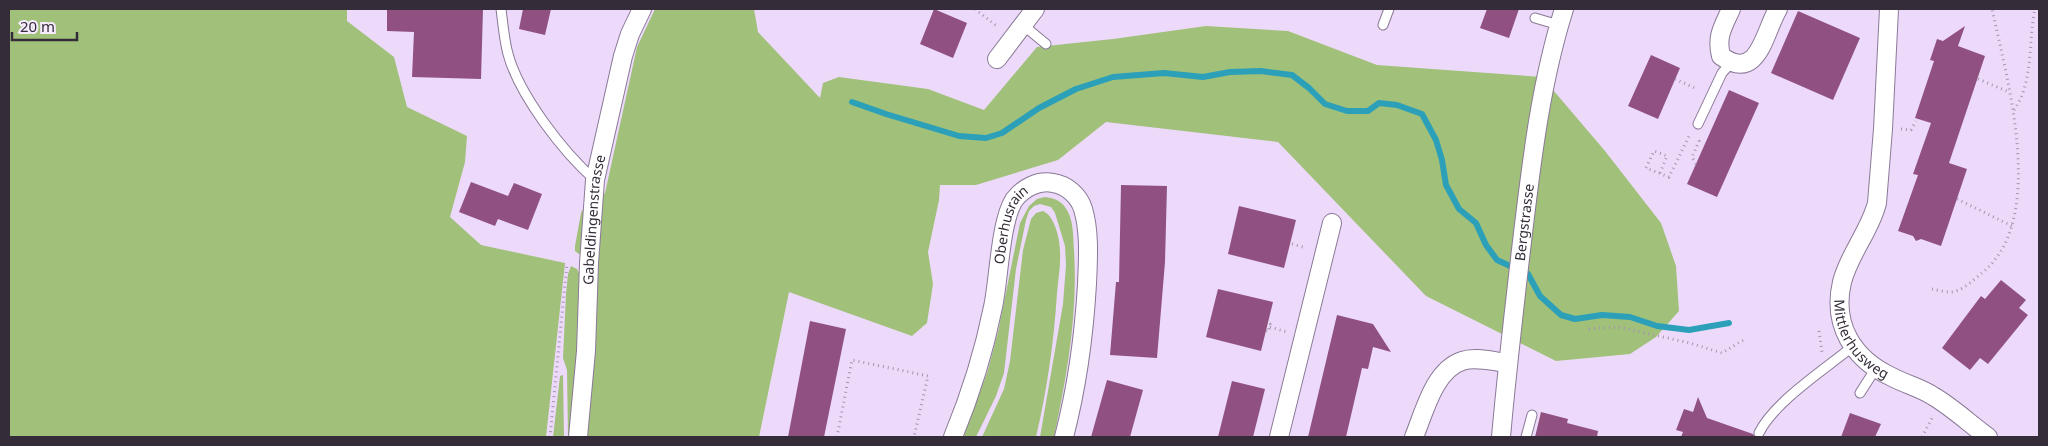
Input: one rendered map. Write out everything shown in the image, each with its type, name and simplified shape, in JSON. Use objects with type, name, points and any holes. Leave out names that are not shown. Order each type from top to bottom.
[{"type":"street","name":"Gabeldingenstrasse","points":[[578,437],[586,351],[589,263],[595,180],[623,56],[630,34],[642,9]]},
{"type":"street","points":[[996,59],[1036,9]]},
{"type":"street","points":[[1731,9],[1720,32],[1718,44],[1721,56],[1731,63],[1745,64],[1760,51],[1778,9]]},
{"type":"street","name":"Mittlerhusweg","points":[[1889,9],[1877,203],[1874,213],[1849,260],[1840,292],[1842,328],[1855,351],[1876,368],[1933,396],[1988,437]]},
{"type":"street","name":"Bergstrasse","points":[[1501,437],[1515,302],[1542,98],[1561,17]]},
{"type":"street","name":"Oberhusrain","points":[[952,437],[985,343],[1010,209],[1015,199],[1026,189],[1034,184],[1044,182],[1055,183],[1076,195],[1083,208],[1086,223],[1088,267],[1084,326],[1078,371],[1064,437]]},
{"type":"street","points":[[1279,437],[1332,223]]},
{"type":"street","points":[[1414,437],[1435,389],[1449,368],[1462,360],[1476,359],[1508,363]]},
{"type":"lane","points":[[502,9],[508,56],[522,87],[555,139],[578,165],[595,180]]},
{"type":"lane","points":[[1384,25],[1389,9]]},
{"type":"lane","points":[[1535,18],[1561,17]]},
{"type":"lane","points":[[1023,24],[1046,44]]},
{"type":"lane","points":[[1698,124],[1722,73],[1731,63]]},
{"type":"lane","points":[[1759,433],[1765,420],[1787,399],[1852,347]]},
{"type":"lane","points":[[1860,393],[1876,368]]},
{"type":"lane","points":[[1526,437],[1532,415]]},
{"type":"path","points":[[974,9],[993,23]]},
{"type":"path","points":[[1932,289],[1952,292],[1966,285],[1989,267],[2004,244],[2012,226],[2020,193],[2014,111],[1992,9]]},
{"type":"path","points":[[2014,111],[2020,101],[2028,72],[2030,36],[2035,9]]},
{"type":"path","points":[[1978,79],[2010,92]]},
{"type":"path","points":[[1676,80],[1696,90],[1699,85],[1714,90]]},
{"type":"path","points":[[1660,173],[1667,156],[1654,150],[1646,168],[1669,177],[1694,126],[1698,124],[1701,128],[1696,137],[1699,141],[1692,157],[1696,164]]},
{"type":"path","points":[[1957,199],[2012,226]]},
{"type":"path","points":[[550,437],[569,256]]},
{"type":"path","points":[[1266,331],[1268,332],[1270,326]]},
{"type":"path","points":[[1589,329],[1618,327],[1690,343],[1722,353],[1745,339]]},
{"type":"path","points":[[837,437],[852,360],[928,376],[914,437]]},
{"type":"path","points":[[1922,437],[1933,416]]},
{"type":"green space","points":[[9,9],[347,9],[347,21],[394,57],[407,107],[467,136],[465,162],[450,217],[481,245],[565,263],[546,437],[9,437]]},
{"type":"green space","points":[[655,9],[754,9],[758,32],[820,98],[823,83],[839,77],[928,89],[984,110],[1037,47],[1206,26],[1288,31],[1377,65],[1542,77],[1605,151],[1661,223],[1676,266],[1679,311],[1656,337],[1630,354],[1556,361],[1426,296],[1278,142],[1106,122],[1058,160],[976,185],[940,185],[939,200],[928,252],[933,284],[927,323],[912,336],[789,292],[759,437],[584,437],[600,199],[605,193],[637,47]]},
{"type":"green space","points":[[1045,197],[1059,201],[1070,217],[1075,275],[1073,321],[1054,437],[1040,437],[1063,304],[1066,265],[1065,246],[1055,213],[1051,207],[1040,204],[1034,206],[1029,211],[1026,220],[1016,269],[1004,373],[996,396],[976,437],[963,437],[987,373],[998,332],[1020,223],[1029,206],[1037,199]]},
{"type":"green space","points":[[585,206],[582,254],[579,254],[575,251],[575,246],[581,213]]},
{"type":"green space","points":[[1043,211],[1051,218],[1058,235],[1060,262],[1050,365],[1036,437],[982,437],[1004,389],[1010,361],[1023,250],[1031,219],[1036,213]]},
{"type":"green space","points":[[571,266],[577,269],[583,281],[574,437],[568,437],[567,370],[563,358],[566,294],[568,274]]},
{"type":"green space","points":[[563,375],[564,437],[553,437],[560,376]]},
{"type":"building","points":[[387,9],[483,9],[481,79],[412,77],[414,32],[387,31]]},
{"type":"building","points":[[523,9],[551,9],[545,35],[519,29]]},
{"type":"building","points":[[934,9],[967,23],[953,58],[920,44]]},
{"type":"building","points":[[1487,9],[1519,9],[1509,38],[1480,28]]},
{"type":"building","points":[[1798,11],[1860,38],[1833,100],[1771,73]]},
{"type":"building","points":[[1965,26],[1958,46],[1985,56],[1949,163],[1967,169],[1941,246],[1921,239],[1916,241],[1913,236],[1898,231],[1918,175],[1913,174],[1931,123],[1915,118],[1934,61],[1930,60],[1937,39],[1943,41]]},
{"type":"building","points":[[1651,55],[1680,68],[1658,119],[1628,106]]},
{"type":"building","points":[[1729,90],[1759,103],[1717,197],[1687,184]]},
{"type":"building","points":[[471,182],[508,196],[514,183],[542,194],[528,230],[498,219],[495,226],[459,212]]},
{"type":"building","points":[[1121,185],[1167,186],[1165,262],[1157,358],[1110,355],[1116,282],[1119,282]]},
{"type":"building","points":[[1239,206],[1296,220],[1284,268],[1228,254]]},
{"type":"building","points":[[2001,280],[2026,300],[2019,308],[2028,315],[1988,364],[1980,358],[1970,370],[1942,348],[1981,296],[1985,299]]},
{"type":"building","points":[[1218,289],[1273,302],[1261,351],[1206,337]]},
{"type":"building","points":[[1337,315],[1373,324],[1391,352],[1373,347],[1368,369],[1362,368],[1346,437],[1308,437]]},
{"type":"building","points":[[810,321],[846,329],[824,437],[788,437]]},
{"type":"building","points":[[1107,380],[1143,390],[1130,437],[1091,437]]},
{"type":"building","points":[[1232,381],[1265,389],[1253,437],[1218,437]]},
{"type":"building","points":[[1698,397],[1707,418],[1753,434],[1755,437],[1681,437],[1683,432],[1676,430],[1684,409],[1693,412]]},
{"type":"building","points":[[1541,412],[1568,419],[1567,423],[1598,431],[1597,437],[1535,437]]},
{"type":"building","points":[[1850,413],[1881,424],[1875,437],[1841,437]]},
{"type":"waterway","points":[[852,102],[959,136],[986,138],[1002,133],[1039,108],[1076,89],[1113,77],[1164,73],[1203,77],[1230,72],[1261,71],[1292,75],[1325,104],[1347,111],[1368,111],[1379,103],[1397,105],[1422,114],[1436,140],[1442,160],[1446,185],[1459,209],[1476,223],[1486,245],[1497,260],[1528,274],[1540,296],[1561,315],[1575,319],[1602,315],[1630,317],[1657,326],[1689,330],[1729,323]]}]
